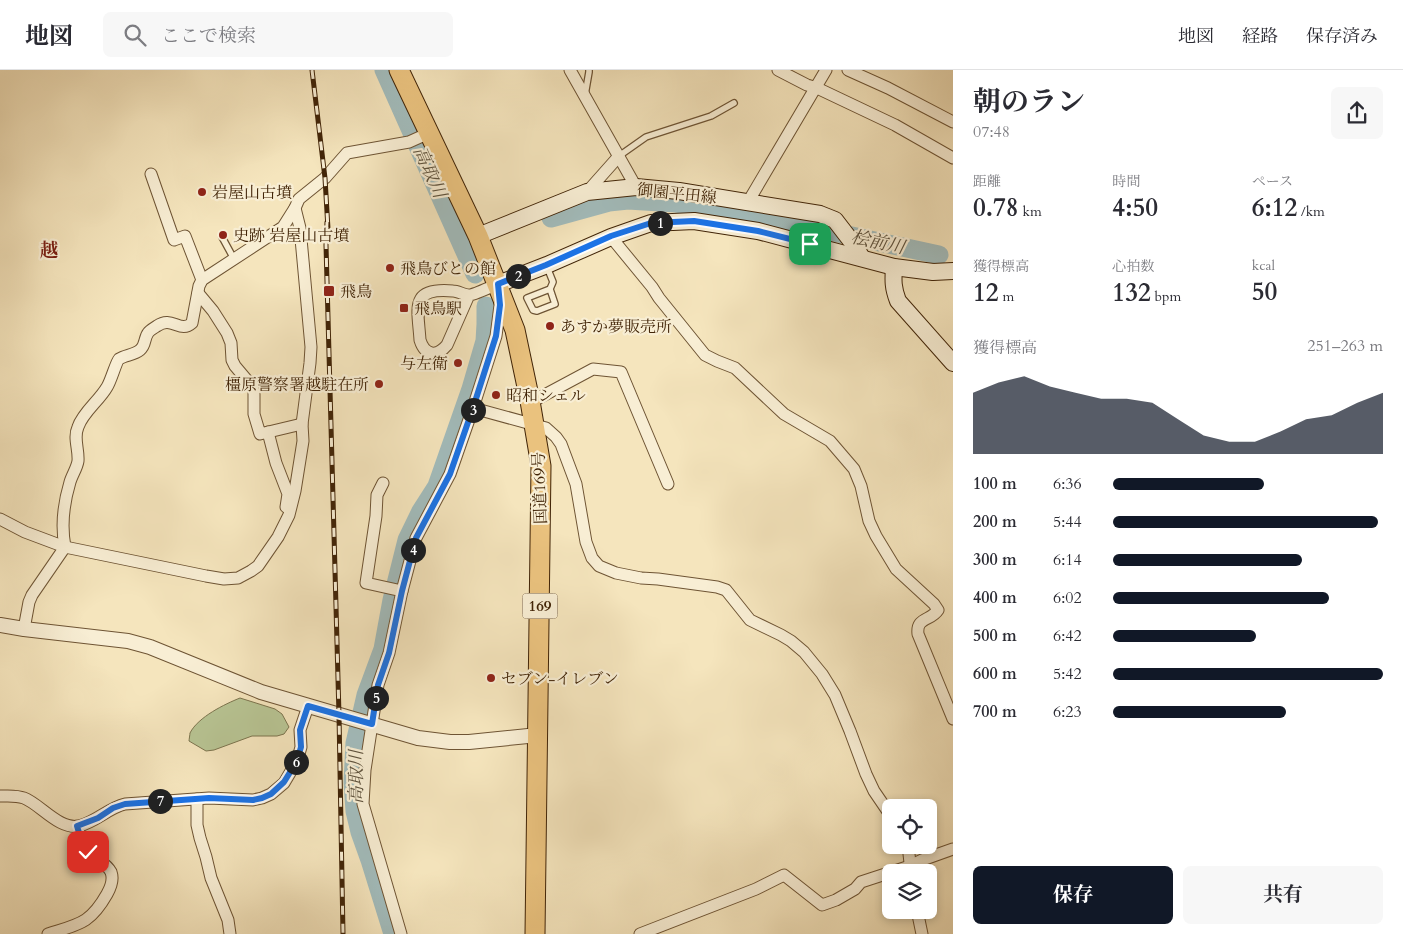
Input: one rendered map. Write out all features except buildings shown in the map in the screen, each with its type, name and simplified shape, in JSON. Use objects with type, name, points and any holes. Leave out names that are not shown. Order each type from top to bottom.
[{"type":"highway","name":"国道169号","points":[[404,72],[478,236],[518,340],[542,466],[535,934]]},
{"type":"main road","name":"御園平田線","points":[[478,236],[587,192],[636,187],[679,191],[820,214],[835,220],[859,252]]},
{"type":"main road","points":[[498,284],[611,236],[651,223],[694,221],[758,231],[859,252],[894,266],[933,272],[953,271]]},
{"type":"main road","points":[[894,266],[894,289],[898,302],[953,363]]},
{"type":"street","points":[[570,70],[636,187]]},
{"type":"street","points":[[778,70],[895,125],[953,158]]},
{"type":"street","points":[[748,202],[826,70]]},
{"type":"street","points":[[848,70],[888,88],[953,122]]},
{"type":"street","points":[[24,630],[32,595],[65,547],[62,529],[68,491],[78,459],[76,433],[78,425],[107,388],[118,360],[140,350],[148,333],[160,323],[165,321],[184,327],[192,323],[199,286],[202,280],[279,231],[286,223],[299,199],[325,178],[347,153],[410,142],[430,133]]},
{"type":"street","points":[[587,192],[620,156]]},
{"type":"street","points":[[151,174],[174,240],[185,236],[202,280]]},
{"type":"street","points":[[0,518],[25,532],[65,547],[206,576],[224,579],[238,578],[258,566],[278,537],[289,515],[295,492],[303,440],[302,424],[311,347],[300,228],[295,208]]},
{"type":"street","points":[[611,236],[705,355],[735,368],[784,414],[830,441],[854,470],[861,486],[869,521],[876,536],[896,569],[938,610],[937,613],[921,621],[917,628],[953,719]]},
{"type":"street","points":[[402,934],[363,804],[365,722],[389,653],[397,590],[416,538],[450,474],[497,331],[500,305],[498,284],[469,295],[452,290],[432,292],[421,297],[418,303],[420,340],[425,350],[436,353],[447,345],[469,295]]},
{"type":"street","points":[[198,293],[213,311],[227,333],[231,343],[232,360],[251,385],[254,392],[254,414],[260,434],[302,424]]},
{"type":"street","points":[[530,401],[593,369],[621,372],[668,484]]},
{"type":"street","points":[[473,408],[546,428],[561,444],[576,484],[586,542],[592,558],[599,566],[616,573],[641,578],[658,578],[726,590],[750,620],[781,635],[804,652],[836,694],[866,774],[882,803]]},
{"type":"street","points":[[268,432],[276,463],[288,494],[285,511],[289,515]]},
{"type":"street","points":[[383,483],[377,495],[376,516],[366,584],[397,590]]},
{"type":"street","points":[[0,625],[24,630],[128,642],[150,647],[261,692],[418,738],[469,742],[538,735]]},
{"type":"street","points":[[2,799],[17,796],[24,798],[57,820],[77,826],[125,804],[197,799],[253,800],[262,798],[271,794],[284,782],[297,761],[301,747],[300,730],[308,706]]},
{"type":"street","points":[[197,799],[197,825],[200,838],[211,878],[228,920],[230,934]]},
{"type":"street","points":[[48,934],[80,924],[91,917],[99,908],[111,887],[111,871],[83,846],[77,826]]},
{"type":"street","points":[[917,864],[922,860],[953,849]]},
{"type":"street","points":[[640,934],[784,875],[822,905],[836,900],[855,889],[861,882],[882,877]]},
{"type":"street","points":[[919,919],[922,934]]},
{"type":"lane","points":[[585,96],[589,70]]},
{"type":"lane","points":[[620,156],[646,137],[711,116],[734,103]]},
{"type":"lane","points":[[222,237],[234,260]]},
{"type":"lane","points":[[546,265],[553,282],[550,289],[555,304],[537,312],[533,310],[527,298],[550,289]]},
{"type":"green space","points":[[240,698],[275,709],[282,714],[289,727],[284,734],[277,736],[252,736],[214,750],[206,751],[189,741],[190,733],[205,716]]},
{"type":"waterway","name":"高取川","points":[[384,70],[475,274]]},
{"type":"waterway","name":"桧前川","points":[[551,218],[609,202],[628,200],[676,203],[728,211],[939,255]]},
{"type":"waterway","name":"高取川","points":[[393,934],[355,811],[353,782],[355,743],[366,695],[383,649],[392,600],[407,540],[421,511],[437,486],[471,389],[485,341],[486,306]]},
{"type":"railway","points":[[312,70],[325,178],[328,229]]},
{"type":"railway","points":[[327,222],[326,245],[343,934]]},
{"type":"place","name":"岩屋山古墳","points":[[202,192]]},
{"type":"place","name":"史跡 岩屋山古墳","points":[[223,235]]},
{"type":"place","name":"飛鳥びとの館","points":[[390,268]]},
{"type":"place","name":"飛鳥","points":[[329,291]]},
{"type":"place","name":"飛鳥駅","points":[[404,308]]},
{"type":"place","name":"あすか夢販売所","points":[[550,326]]},
{"type":"place","name":"与左衛","points":[[458,363]]},
{"type":"place","name":"橿原警察署越駐在所","points":[[379,384]]},
{"type":"place","name":"昭和シェル","points":[[496,395]]},
{"type":"place","name":"セブン-イレブン","points":[[491,678]]},
{"type":"district","name":"越","points":[[49,250]]},
{"type":"route","points":[[88,852],[83,846],[77,826],[98,818],[118,806],[209,798],[253,800],[271,794],[284,782],[297,761],[301,747],[299,737],[301,724],[308,706],[372,724],[378,685],[389,653],[402,591],[416,538],[450,474],[496,336],[500,305],[498,284],[611,236],[651,223],[694,221],[758,231],[810,244]]}]
